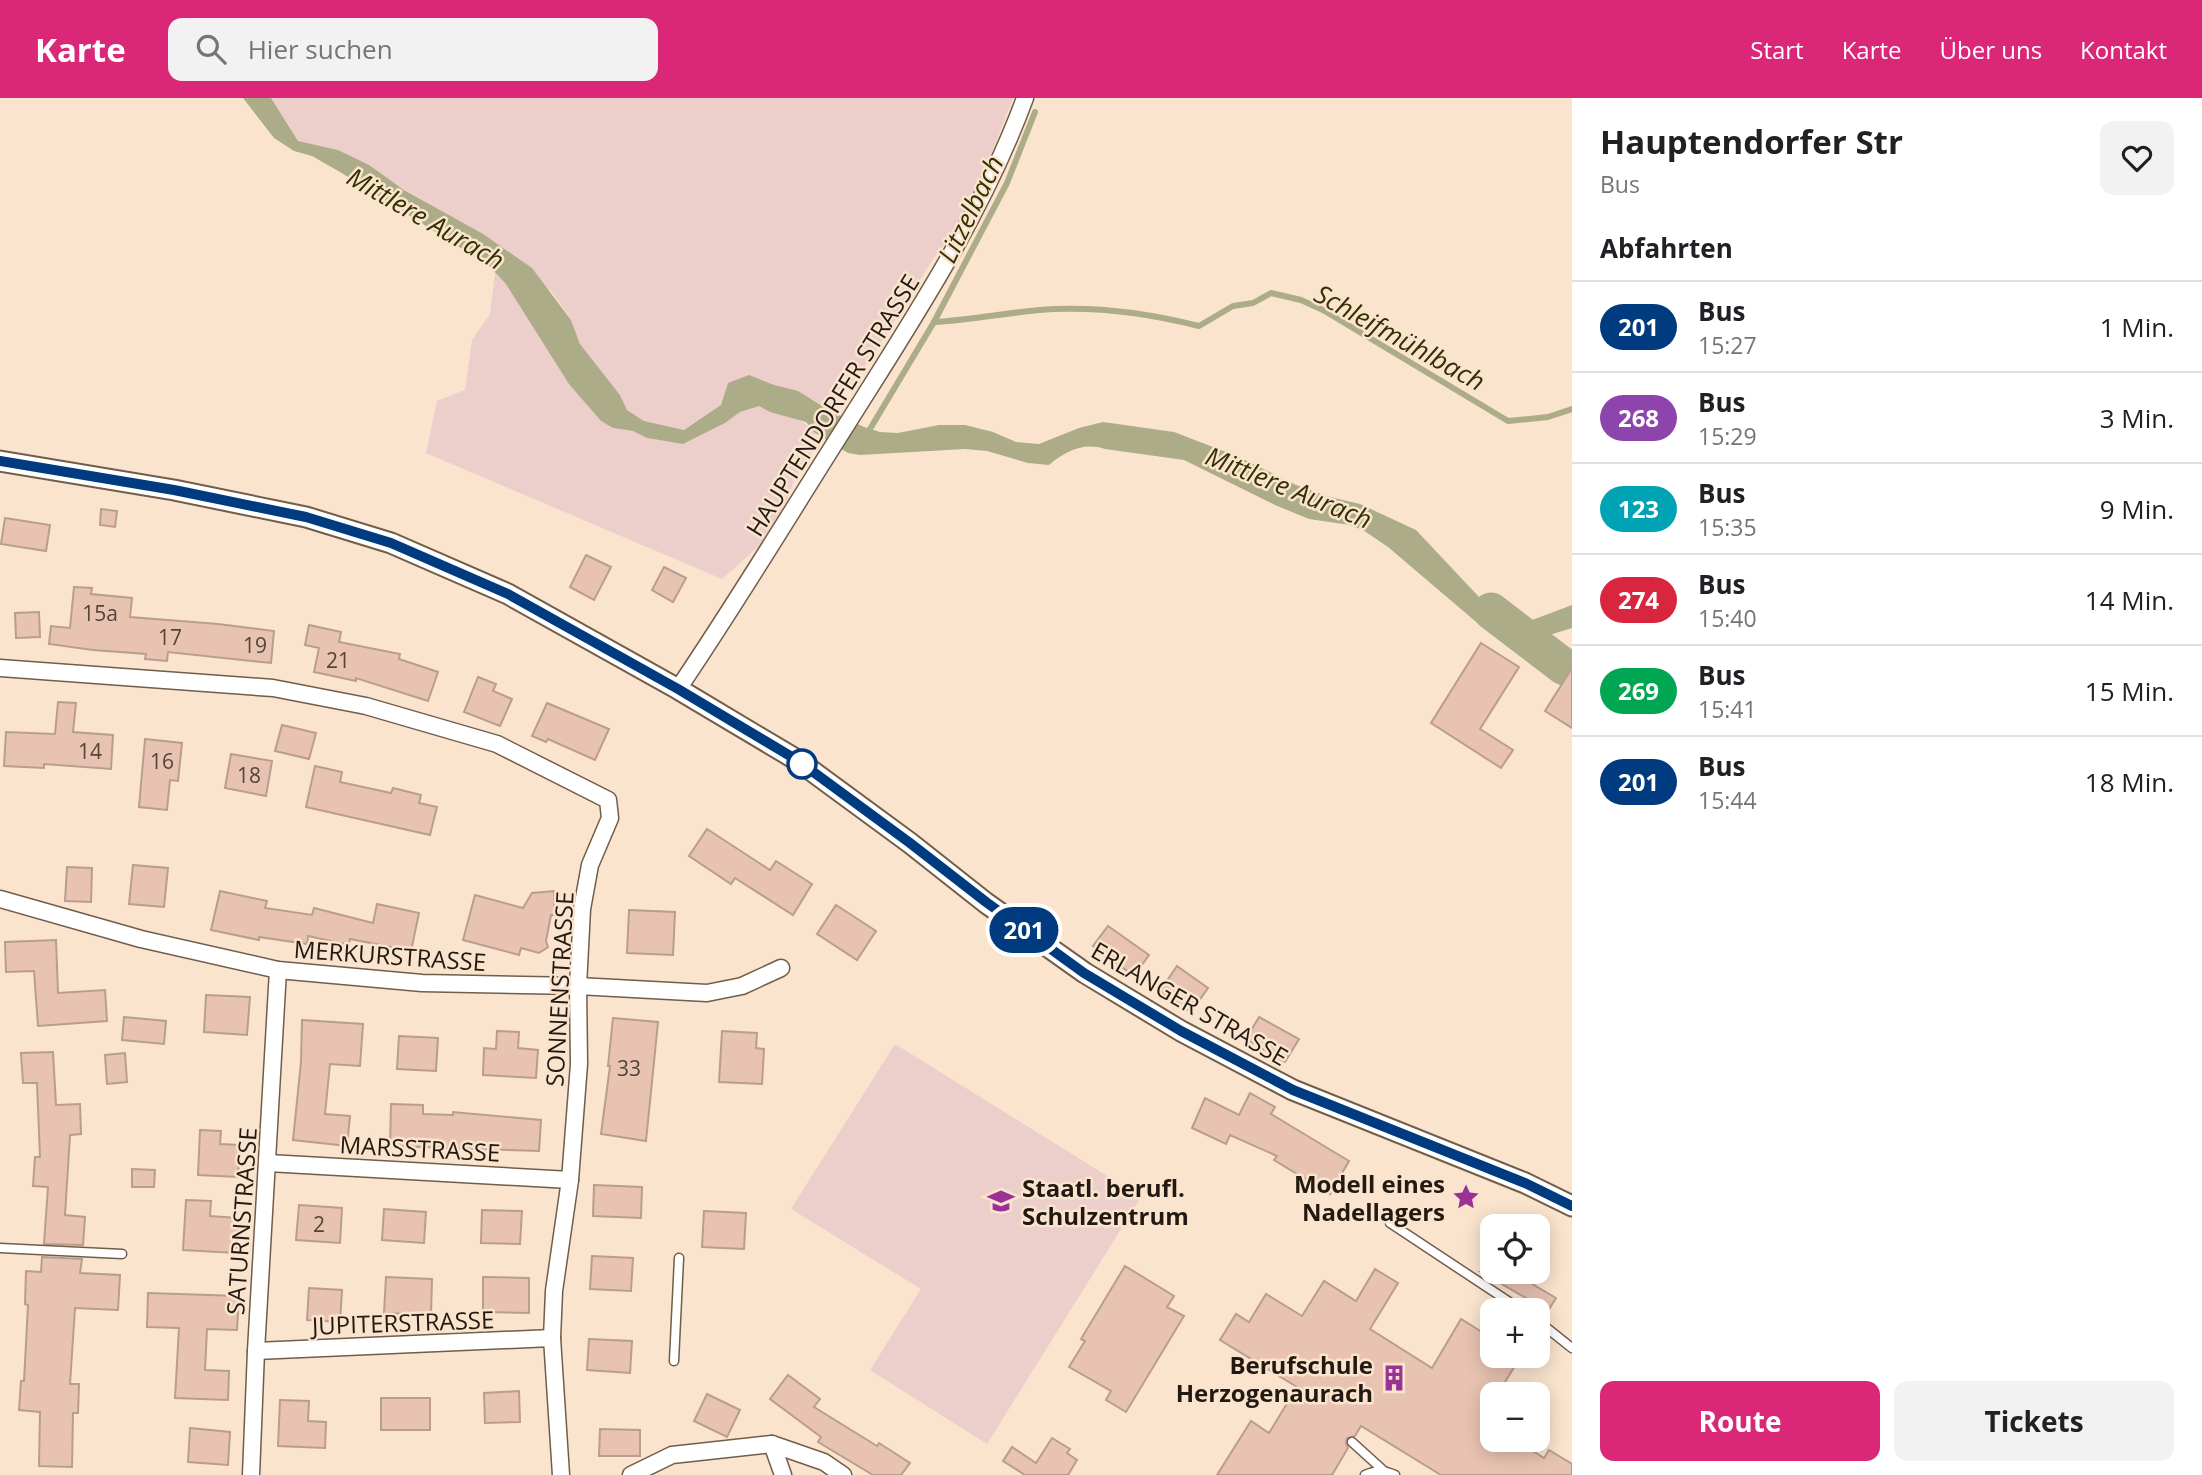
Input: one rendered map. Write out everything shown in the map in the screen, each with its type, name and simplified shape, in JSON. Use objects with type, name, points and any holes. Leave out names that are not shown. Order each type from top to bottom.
[{"type":"street","name":"HAUPTENDORFER STRASSE","points":[[678,689],[825,459],[961,237],[989,182],[1025,98]]},
{"type":"street","name":"ERLANGER STRASSE","points":[[0,461],[174,490],[293,514],[391,543],[508,594],[678,689],[797,760],[1084,973],[1181,1031],[1293,1090],[1525,1183],[1572,1206]]},
{"type":"street","name":"SONNENSTRASSE","points":[[0,668],[273,688],[366,706],[497,744],[608,800],[610,818],[590,865],[582,909],[578,986],[579,1064],[570,1180],[554,1291],[552,1338],[561,1475]]},
{"type":"street","name":"MERKURSTRASSE","points":[[0,899],[141,939],[278,970],[422,983],[578,986],[707,993],[743,986],[781,968]]},
{"type":"street","name":"SATURNSTRASSE","points":[[251,1475],[278,970]]},
{"type":"street","name":"MARSSTRASSE","points":[[268,1163],[570,1180]]},
{"type":"street","name":"JUPITERSTRASSE","points":[[256,1351],[552,1338]]},
{"type":"street","points":[[772,1444],[783,1475]]},
{"type":"street","points":[[631,1475],[672,1455],[772,1444],[824,1462],[843,1475]]},
{"type":"lane","points":[[1390,1223],[1502,1298]]},
{"type":"lane","points":[[0,1248],[121,1254]]},
{"type":"lane","points":[[674,1361],[679,1258]]},
{"type":"lane","points":[[1550,1331],[1572,1348]]},
{"type":"lane","points":[[1352,1442],[1384,1471]]},
{"type":"lane","points":[[1365,1475],[1373,1471],[1395,1475]]},
{"type":"shaded area","points":[[271,98],[1013,98],[978,188],[951,235],[872,357],[829,410],[793,391],[728,383],[721,405],[684,430],[644,421],[627,410],[620,395],[580,344],[571,319],[552,292],[504,248],[338,150],[298,141]]},
{"type":"shaded area","points":[[495,273],[506,283],[601,421],[613,428],[633,431],[647,438],[683,444],[725,423],[740,412],[759,405],[796,419],[815,433],[812,453],[794,480],[787,501],[759,546],[722,579],[426,453],[437,401],[465,390],[472,340],[490,314]]},
{"type":"shaded area","points":[[895,1044],[1141,1197],[987,1444],[870,1370],[921,1289],[791,1209]]},
{"type":"water","points":[[243,98],[271,98],[298,141],[338,150],[369,165],[404,190],[483,234],[532,268],[571,320],[580,344],[620,395],[627,410],[644,421],[684,430],[721,405],[728,383],[749,375],[798,391],[829,410],[880,432],[898,433],[939,425],[965,425],[993,432],[1016,442],[1039,444],[1079,428],[1103,422],[1174,432],[1239,457],[1296,485],[1360,504],[1416,530],[1479,597],[1506,618],[1520,622],[1572,605],[1572,628],[1518,645],[1497,636],[1475,621],[1388,547],[1363,530],[1350,525],[1309,519],[1184,460],[1097,447],[1082,447],[1068,452],[1049,465],[1028,463],[987,451],[965,449],[860,455],[848,453],[815,433],[806,422],[770,412],[759,406],[740,412],[725,423],[683,444],[647,438],[633,431],[613,428],[601,421],[569,384],[506,284],[488,265],[340,172],[312,156],[294,151],[274,138]]},
{"type":"building","points":[[101,509],[117,511],[115,527],[100,525]]},
{"type":"building","points":[[5,518],[50,525],[46,551],[1,544]]},
{"type":"building","points":[[586,555],[611,567],[594,600],[570,587]]},
{"type":"building","points":[[664,567],[686,578],[673,602],[652,590]]},
{"type":"building","points":[[74,587],[92,588],[91,594],[132,598],[130,617],[274,631],[271,663],[168,652],[167,661],[145,659],[146,654],[49,644],[51,626],[70,628]]},
{"type":"building","points":[[39,612],[40,637],[16,638],[15,613]]},
{"type":"building","points":[[309,625],[341,632],[339,642],[400,654],[399,659],[438,672],[428,701],[356,678],[356,681],[314,672],[319,648],[305,645]]},
{"type":"building","points":[[1481,643],[1519,667],[1480,729],[1513,750],[1501,768],[1431,723]]},
{"type":"building","points":[[1572,668],[1572,728],[1545,711]]},
{"type":"building","points":[[478,677],[496,684],[493,691],[512,699],[500,726],[464,712]]},
{"type":"building","points":[[58,702],[76,703],[73,732],[113,735],[111,769],[44,764],[44,768],[4,766],[6,732],[55,734]]},
{"type":"building","points":[[547,703],[609,729],[595,760],[548,739],[546,742],[532,736]]},
{"type":"building","points":[[282,725],[316,733],[309,759],[275,751]]},
{"type":"building","points":[[145,739],[182,743],[178,781],[170,780],[167,810],[139,807]]},
{"type":"building","points":[[231,754],[272,761],[266,796],[225,788]]},
{"type":"building","points":[[315,766],[342,772],[340,782],[391,793],[393,788],[421,795],[419,803],[437,807],[430,835],[306,807]]},
{"type":"building","points":[[707,829],[770,870],[776,861],[812,884],[793,915],[735,878],[731,884],[689,856]]},
{"type":"building","points":[[133,865],[168,868],[164,907],[129,904]]},
{"type":"building","points":[[67,867],[92,868],[91,902],[65,901]]},
{"type":"building","points":[[220,891],[267,901],[265,908],[312,915],[314,908],[373,923],[377,904],[419,913],[411,951],[350,939],[349,945],[308,936],[307,944],[259,937],[259,940],[211,930]]},
{"type":"building","points":[[554,891],[554,915],[551,915],[546,941],[548,947],[539,953],[521,948],[519,955],[463,940],[475,895],[523,908],[532,893]]},
{"type":"building","points":[[836,905],[876,931],[857,960],[817,934]]},
{"type":"building","points":[[629,910],[675,912],[673,955],[627,953]]},
{"type":"building","points":[[1108,926],[1149,955],[1134,976],[1093,946]]},
{"type":"building","points":[[56,940],[58,993],[105,990],[107,1021],[38,1026],[34,971],[6,972],[5,942]]},
{"type":"building","points":[[1177,966],[1208,988],[1191,1012],[1160,991]]},
{"type":"building","points":[[206,995],[250,997],[247,1035],[204,1032]]},
{"type":"building","points":[[124,1017],[166,1021],[164,1044],[122,1040]]},
{"type":"building","points":[[1259,1017],[1299,1039],[1285,1062],[1246,1039]]},
{"type":"building","points":[[613,1018],[658,1022],[646,1141],[601,1134]]},
{"type":"building","points":[[302,1020],[363,1024],[360,1066],[330,1064],[325,1114],[350,1116],[347,1146],[293,1140],[301,1062]]},
{"type":"building","points":[[497,1031],[519,1032],[518,1048],[538,1050],[536,1078],[483,1075],[484,1048],[496,1049]]},
{"type":"building","points":[[722,1031],[757,1033],[756,1048],[764,1049],[762,1084],[719,1082]]},
{"type":"building","points":[[399,1036],[438,1038],[436,1071],[397,1069]]},
{"type":"building","points":[[53,1052],[56,1105],[80,1104],[81,1134],[70,1135],[65,1215],[85,1217],[83,1245],[44,1244],[48,1187],[33,1186],[35,1157],[40,1157],[37,1083],[23,1083],[21,1053]]},
{"type":"building","points":[[125,1053],[127,1082],[107,1084],[105,1055]]},
{"type":"building","points":[[1250,1093],[1275,1107],[1271,1114],[1349,1161],[1330,1194],[1274,1160],[1277,1156],[1230,1135],[1226,1144],[1192,1128],[1205,1098],[1239,1115]]},
{"type":"building","points":[[391,1104],[423,1105],[423,1114],[453,1115],[453,1112],[541,1120],[539,1151],[390,1146]]},
{"type":"building","points":[[200,1130],[221,1131],[220,1144],[240,1145],[238,1177],[198,1175]]},
{"type":"building","points":[[132,1169],[155,1170],[154,1187],[132,1187]]},
{"type":"building","points":[[594,1185],[642,1187],[641,1218],[593,1216]]},
{"type":"building","points":[[186,1200],[211,1201],[210,1216],[238,1218],[236,1253],[183,1250]]},
{"type":"building","points":[[299,1205],[342,1208],[340,1243],[296,1240]]},
{"type":"building","points":[[384,1209],[426,1212],[424,1243],[382,1240]]},
{"type":"building","points":[[482,1210],[522,1211],[520,1244],[481,1243]]},
{"type":"building","points":[[704,1211],[746,1213],[744,1249],[702,1247]]},
{"type":"building","points":[[592,1256],[633,1258],[631,1291],[590,1289]]},
{"type":"building","points":[[42,1257],[82,1259],[80,1273],[120,1275],[118,1310],[75,1308],[70,1384],[79,1384],[78,1413],[73,1413],[72,1467],[39,1466],[40,1412],[19,1410],[21,1381],[24,1381],[28,1305],[25,1304],[26,1271],[41,1272]]},
{"type":"building","points":[[1125,1266],[1174,1296],[1167,1307],[1184,1316],[1126,1412],[1106,1400],[1111,1391],[1069,1367],[1085,1341],[1081,1339]]},
{"type":"building","name":"Berufschule Herzogenaurach","points":[[1375,1269],[1398,1283],[1370,1329],[1432,1368],[1461,1319],[1480,1331],[1480,1368],[1514,1368],[1505,1382],[1480,1382],[1480,1452],[1535,1452],[1544,1458],[1550,1451],[1572,1464],[1572,1475],[1441,1475],[1361,1426],[1355,1436],[1347,1438],[1348,1448],[1332,1475],[1217,1475],[1251,1421],[1269,1433],[1297,1387],[1220,1340],[1236,1314],[1249,1322],[1266,1294],[1302,1316],[1324,1281],[1356,1301]]},
{"type":"building","points":[[386,1277],[432,1279],[431,1315],[384,1313]]},
{"type":"building","points":[[483,1277],[529,1278],[529,1313],[483,1312]]},
{"type":"building","points":[[1502,1284],[1532,1284],[1556,1298],[1550,1308],[1550,1298],[1526,1298]]},
{"type":"building","points":[[309,1288],[342,1290],[340,1322],[307,1320]]},
{"type":"building","points":[[148,1293],[239,1296],[237,1330],[207,1329],[205,1370],[229,1371],[228,1400],[175,1398],[179,1328],[147,1327]]},
{"type":"building","points":[[589,1339],[632,1341],[630,1373],[587,1370]]},
{"type":"building","points":[[788,1375],[820,1399],[814,1407],[910,1463],[901,1475],[873,1475],[818,1442],[821,1437],[770,1399]]},
{"type":"building","points":[[519,1391],[520,1422],[485,1423],[484,1393]]},
{"type":"building","points":[[707,1394],[740,1410],[727,1437],[694,1421]]},
{"type":"building","points":[[381,1398],[430,1398],[430,1430],[381,1430]]},
{"type":"building","points":[[280,1400],[309,1401],[308,1421],[326,1422],[325,1448],[278,1446]]},
{"type":"building","points":[[190,1428],[230,1432],[228,1465],[188,1462]]},
{"type":"building","points":[[600,1429],[640,1430],[640,1456],[599,1456]]},
{"type":"building","points":[[1052,1438],[1070,1449],[1067,1453],[1077,1460],[1068,1475],[1025,1475],[1003,1461],[1012,1447],[1036,1463]]},
{"type":"waterway","name":"Litzelbach","points":[[934,322],[1007,183],[1035,112]]},
{"type":"waterway","name":"Schleifmühlbach","points":[[867,434],[934,322],[1039,310],[1091,309],[1127,312],[1199,326],[1233,306],[1253,303],[1271,293],[1301,300],[1323,310],[1508,421],[1548,417],[1572,409]]},
{"type":"waterway","name":"Mittlere Aurach","points":[[1491,611],[1572,670]]},
{"type":"bus line","name":"201","points":[[0,461],[174,490],[306,517],[391,543],[508,594],[678,689],[797,760],[1084,973],[1181,1031],[1293,1090],[1525,1183],[1572,1206]]},
{"type":"place","name":"Modell eines Nadellagers","points":[[1466,1197]]},
{"type":"place","name":"Staatl. berufl. Schulzentrum","points":[[1001,1201]]},
{"type":"place","name":"Berufschule Herzogenaurach","points":[[1394,1378]]}]
